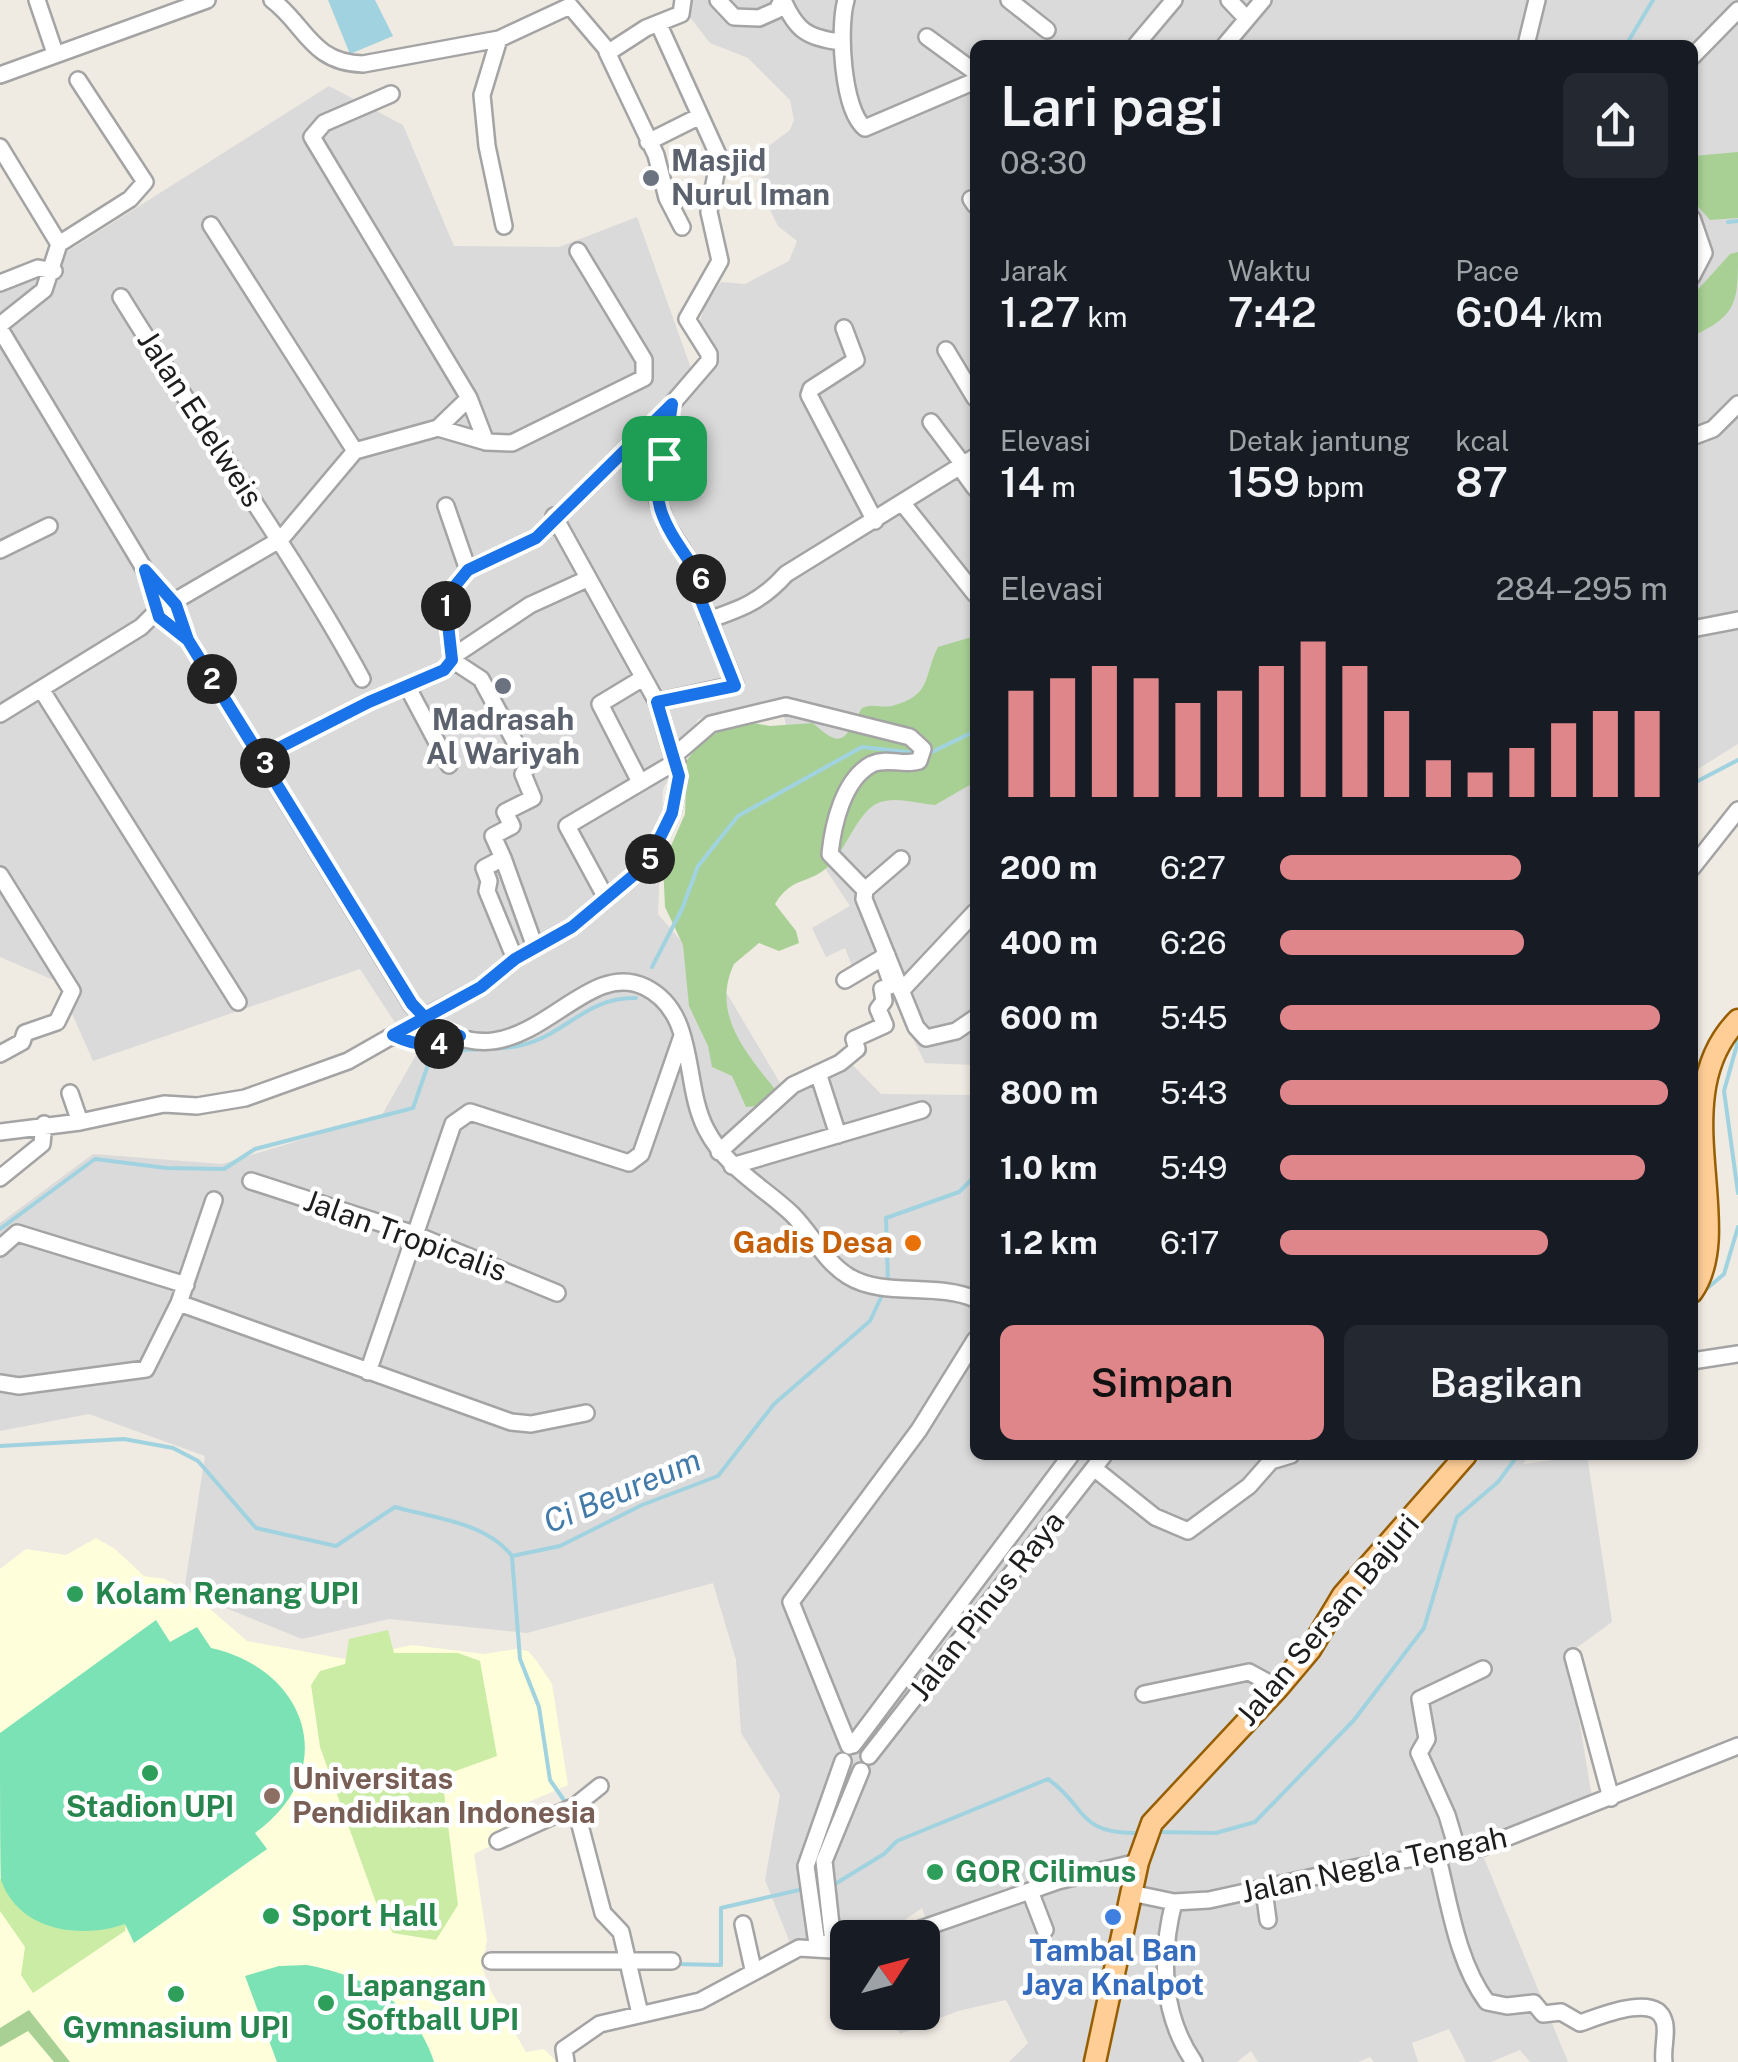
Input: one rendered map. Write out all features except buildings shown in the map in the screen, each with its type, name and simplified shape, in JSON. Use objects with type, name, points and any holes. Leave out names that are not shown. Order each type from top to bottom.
[{"type":"main road","points":[[1726,1170],[1711,1084],[1717,1055],[1738,1020]]},
{"type":"main road","points":[[1698,1287],[1715,1273],[1728,1249],[1730,1234]]},
{"type":"main road","name":"Jalan Sersan Bajuri","points":[[1095,2062],[1138,1862],[1149,1832],[1310,1650],[1342,1595],[1462,1460]]},
{"type":"street","points":[[36,0],[55,54]]},
{"type":"street","points":[[0,75],[207,0]]},
{"type":"street","points":[[272,0],[304,39],[335,58],[355,64],[499,39],[570,6],[607,52],[682,227]]},
{"type":"street","points":[[718,0],[734,18],[760,18],[777,10],[782,0]]},
{"type":"street","points":[[782,0],[795,27],[805,34],[841,42]]},
{"type":"street","points":[[846,0],[841,42],[854,114],[865,128],[970,84]]},
{"type":"street","points":[[1009,0],[1047,30]]},
{"type":"street","points":[[1140,40],[1174,0]]},
{"type":"street","points":[[1229,0],[1246,18]]},
{"type":"street","points":[[1231,40],[1262,0]]},
{"type":"street","points":[[1527,40],[1537,0]]},
{"type":"street","points":[[607,52],[646,28],[659,25],[683,6]]},
{"type":"street","points":[[1698,51],[1738,10]]},
{"type":"street","points":[[535,947],[493,836],[512,826],[507,810],[533,798],[524,774],[528,766],[481,679],[452,658],[446,606],[450,592],[468,570],[536,538],[554,516],[672,404],[709,361],[710,354],[687,319],[720,253],[708,212],[719,157],[659,25]]},
{"type":"street","points":[[927,37],[970,68]]},
{"type":"street","points":[[499,39],[482,96],[486,146],[504,226]]},
{"type":"street","points":[[78,80],[145,182],[130,199],[60,244],[44,290],[0,327],[412,1004],[431,1024],[460,1036],[492,1042],[520,1037],[586,994],[624,983],[642,985],[662,997],[684,1032],[694,1100],[719,1152],[793,1216],[830,1262],[860,1282],[924,1288],[970,1298]]},
{"type":"street","points":[[391,94],[324,123],[312,137],[469,398],[486,442]]},
{"type":"street","points":[[648,142],[698,117]]},
{"type":"street","points":[[0,146],[60,244]]},
{"type":"street","points":[[211,225],[356,451]]},
{"type":"street","points":[[1698,236],[1704,253],[1698,264]]},
{"type":"street","points":[[438,428],[486,442],[512,443],[644,378],[644,360],[578,252]]},
{"type":"street","points":[[0,283],[38,268],[54,270]]},
{"type":"street","name":"Jalan Edelweis","points":[[121,297],[229,468],[282,539],[362,679]]},
{"type":"street","points":[[844,328],[856,360],[813,387],[809,395],[875,521]]},
{"type":"street","points":[[946,350],[970,390]]},
{"type":"street","points":[[0,714],[282,539],[356,451],[438,428],[469,398]]},
{"type":"street","points":[[657,702],[735,686],[700,598],[706,588],[666,524],[654,488],[664,458],[672,404]]},
{"type":"street","points":[[1698,434],[1713,430],[1738,404]]},
{"type":"street","points":[[708,620],[735,614],[760,600],[786,574],[904,505],[965,462],[931,422]]},
{"type":"street","points":[[904,505],[970,588]]},
{"type":"street","points":[[446,506],[468,570]]},
{"type":"street","points":[[0,1132],[80,1122],[164,1104],[197,1106],[245,1098],[348,1061],[481,987],[515,959],[572,927],[647,864],[666,830],[679,776],[676,758],[657,702],[554,516]]},
{"type":"street","points":[[0,550],[49,526]]},
{"type":"street","points":[[261,757],[444,670],[452,658],[530,605],[588,579]]},
{"type":"street","points":[[1698,628],[1738,620]]},
{"type":"street","points":[[640,782],[600,704],[642,678]]},
{"type":"street","points":[[407,686],[449,765]]},
{"type":"street","points":[[41,689],[238,1002]]},
{"type":"street","points":[[606,898],[567,826],[676,758],[711,724],[786,706],[910,737],[921,755],[873,764],[850,785],[843,799],[830,854],[866,890]]},
{"type":"street","points":[[1698,860],[1738,810]]},
{"type":"street","points":[[503,858],[484,868],[489,881],[487,891],[515,959]]},
{"type":"street","points":[[719,1152],[793,1085],[840,1063],[856,1049],[854,1039],[885,1024],[878,1009],[884,1001],[882,989],[892,984],[864,900],[866,890],[901,858]]},
{"type":"street","points":[[0,876],[72,991],[57,1022],[25,1033],[22,1042],[0,1054]]},
{"type":"street","points":[[901,991],[970,917]]},
{"type":"street","points":[[845,980],[884,956]]},
{"type":"street","points":[[884,956],[916,1028],[926,1038],[956,1031],[970,1021]]},
{"type":"street","points":[[368,1372],[453,1124],[467,1113],[622,1164],[636,1159],[684,1032]]},
{"type":"street","points":[[393,1035],[430,1047],[460,1036]]},
{"type":"street","points":[[820,1079],[838,1135]]},
{"type":"street","points":[[70,1093],[80,1122]]},
{"type":"street","points":[[732,1166],[922,1110]]},
{"type":"street","points":[[0,1178],[40,1146],[44,1124]]},
{"type":"street","name":"Jalan Tropicalis","points":[[251,1182],[414,1234],[557,1293]]},
{"type":"street","points":[[0,1383],[18,1386],[141,1371],[150,1365],[179,1304],[214,1200]]},
{"type":"street","points":[[0,1248],[17,1233],[186,1285]]},
{"type":"street","points":[[179,1304],[511,1422],[531,1424],[586,1413]]},
{"type":"street","points":[[848,1751],[862,1746],[865,1764],[850,1770],[848,1751],[791,1602],[919,1430],[970,1348]]},
{"type":"street","points":[[1698,1360],[1738,1354]]},
{"type":"street","points":[[1067,1460],[1094,1468],[1156,1517],[1188,1531],[1249,1486],[1268,1460]]},
{"type":"street","name":"Jalan Pinus Raya","points":[[1067,1460],[848,1751],[806,1866],[817,1944],[833,1944],[824,1862],[865,1764],[1094,1468]]},
{"type":"street","points":[[972,1587],[990,1601]]},
{"type":"street","points":[[934,1637],[953,1650]]},
{"type":"street","points":[[1573,1657],[1612,1798]]},
{"type":"street","points":[[1458,1852],[1419,1753],[1427,1739],[1420,1698],[1483,1669]]},
{"type":"street","points":[[1144,1694],[1249,1672],[1278,1688]]},
{"type":"street","name":"Jalan Negla Tengah","points":[[1131,1893],[1174,1902],[1264,1890],[1458,1852],[1612,1798],[1738,1746]]},
{"type":"street","points":[[498,1842],[575,1806],[600,1786]]},
{"type":"street","points":[[575,1806],[603,1913],[620,1930],[640,2014]]},
{"type":"street","points":[[1437,1854],[1460,1940],[1477,1989],[1487,2002],[1508,2006],[1534,2004],[1543,2014],[1561,2012],[1580,2023],[1634,2006],[1657,2011],[1664,2021],[1664,2062]]},
{"type":"street","points":[[940,1922],[1030,1891],[1138,1862]]},
{"type":"street","points":[[1264,1890],[1268,1920]]},
{"type":"street","points":[[1030,1891],[1046,1930]]},
{"type":"street","points":[[1174,1902],[1163,1965],[1179,2032],[1194,2062]]},
{"type":"street","points":[[743,1924],[753,1969]]},
{"type":"street","points":[[564,2052],[600,2024],[696,2003],[753,1969],[800,1948],[830,1950]]},
{"type":"street","points":[[491,1960],[672,1961]]},
{"type":"shaded area","points":[[685,0],[1738,0],[1738,744],[1698,769],[1698,40],[970,40],[970,1065],[925,1063],[874,960],[853,969],[845,948],[826,957],[812,928],[850,906],[815,853],[783,712],[698,719],[663,790],[658,914],[729,997],[783,1088],[845,1057],[881,1094],[970,1095],[970,1460],[1525,1460],[1524,1464],[1588,1460],[1612,1622],[1568,1654],[1593,1803],[1477,1841],[1568,2062],[1530,2062],[1520,2050],[1491,2062],[1466,2062],[1449,2029],[1412,2043],[1418,2062],[1374,2062],[1370,2057],[1358,2062],[1258,2062],[1251,2051],[1237,2062],[1009,2062],[1028,2043],[1006,2000],[940,2018],[940,1920],[926,1920],[922,1908],[905,1920],[830,1920],[830,1948],[792,1948],[765,1880],[780,1795],[741,1733],[736,1660],[713,1583],[527,1633],[389,1619],[302,1639],[194,1595],[185,1585],[205,1456],[89,1414],[0,1431],[0,1223],[93,1154],[222,1164],[382,1115],[416,1055],[360,969],[93,1061],[58,982],[0,957],[0,285],[38,270],[329,86],[403,125],[454,246],[559,247],[637,217],[698,388],[715,362],[700,321],[705,305],[721,282],[745,284],[789,261],[797,241],[778,226],[756,181],[765,175],[758,154],[790,130],[794,120],[790,100],[748,58],[710,43],[685,11]]},
{"type":"shaded area","name":"Universitas Pendidikan Indonesia","points":[[96,1538],[115,1549],[144,1576],[165,1579],[194,1595],[247,1641],[345,1659],[412,1645],[484,1654],[516,1649],[528,1651],[536,1660],[552,1684],[568,1785],[519,1806],[523,1830],[474,1854],[487,1940],[482,1967],[491,1991],[526,2052],[544,2049],[557,2062],[0,2062],[0,1569],[26,1549],[66,1555]]},
{"type":"green space","points":[[1738,152],[1738,218],[1710,220],[1698,207],[1698,156]]},
{"type":"green space","points":[[1738,252],[1732,305],[1719,321],[1698,333],[1698,289],[1730,254]]},
{"type":"green space","points":[[970,637],[970,785],[935,805],[890,800],[876,804],[857,824],[830,865],[789,888],[775,904],[796,931],[799,943],[779,951],[759,943],[734,964],[728,983],[729,1017],[736,1033],[778,1093],[775,1104],[746,1107],[732,1076],[712,1067],[708,1046],[689,1006],[683,945],[665,907],[663,864],[685,814],[687,760],[700,743],[738,720],[770,726],[813,723],[831,737],[843,737],[862,708],[892,706],[921,690],[938,647]]},
{"type":"green space","name":"Stadion UPI","points":[[156,1620],[170,1642],[197,1627],[211,1648],[245,1660],[271,1677],[291,1700],[302,1725],[305,1753],[298,1781],[282,1808],[255,1833],[267,1849],[134,1943],[125,1924],[90,1931],[54,1927],[22,1911],[10,1897],[1,1880],[0,1733]]},
{"type":"green space","points":[[388,1630],[394,1653],[458,1653],[480,1661],[497,1756],[442,1776],[458,1905],[436,1940],[393,1933],[379,1911],[320,1747],[311,1685],[320,1671],[345,1664],[349,1639]]},
{"type":"green space","points":[[0,1878],[26,1913],[126,1923],[125,1931],[33,1993],[21,1975],[25,1947],[0,1911]]},
{"type":"green space","name":"Lapangan Softball UPI","points":[[307,1965],[349,1976],[385,1995],[414,2023],[434,2062],[277,2062],[245,1976],[279,1966]]},
{"type":"green space","points":[[29,2010],[70,2062],[54,2062],[28,2031],[0,2047],[0,2028]]},
{"type":"water","points":[[328,0],[375,0],[393,36],[350,54]]},
{"type":"waterway","points":[[1629,40],[1653,0]]},
{"type":"waterway","points":[[1728,222],[1738,221]]},
{"type":"waterway","points":[[926,755],[970,733]]},
{"type":"waterway","points":[[652,967],[682,909],[698,866],[738,816],[862,747],[916,753]]},
{"type":"waterway","name":"Ci Beureum","points":[[1698,781],[1738,760]]},
{"type":"waterway","name":"Ci Beureum","points":[[0,1229],[95,1159],[166,1168],[224,1169],[255,1149],[413,1108],[430,1059],[442,1054],[522,1045],[604,1003],[636,998]]},
{"type":"waterway","points":[[1738,1041],[1724,1091],[1738,1193]]},
{"type":"waterway","name":"Ci Beureum","points":[[888,1282],[886,1218],[959,1192],[970,1181]]},
{"type":"waterway","points":[[1698,1296],[1724,1274],[1738,1227]]},
{"type":"waterway","name":"Ci Beureum","points":[[0,1446],[124,1439],[173,1448],[198,1461],[256,1528],[336,1546],[395,1507],[474,1528],[512,1556],[560,1546],[642,1505],[718,1476],[774,1404],[870,1321],[884,1291]]},
{"type":"waterway","points":[[1158,1832],[1216,1833],[1255,1822],[1354,1720],[1424,1628],[1457,1517],[1498,1482],[1514,1460]]},
{"type":"waterway","points":[[512,1557],[520,1659],[539,1707],[550,1780],[568,1806]]},
{"type":"waterway","points":[[835,1884],[884,1854],[897,1841],[1048,1779],[1093,1824],[1139,1833]]},
{"type":"waterway","points":[[674,1964],[721,1965],[721,1908],[799,1890]]},
{"type":"place","name":"Masjid Nurul Iman","points":[[651,178]]},
{"type":"place","name":"Madrasah Al Wariyah","points":[[503,686]]},
{"type":"place","name":"Gadis Desa","points":[[913,1243]]},
{"type":"place","name":"Kolam Renang UPI","points":[[75,1594]]},
{"type":"place","name":"Stadion UPI","points":[[150,1773]]},
{"type":"place","name":"Universitas Pendidikan Indonesia","points":[[272,1796]]},
{"type":"place","name":"GOR Cilimus","points":[[935,1872]]},
{"type":"place","name":"Sport Hall","points":[[271,1916]]},
{"type":"place","name":"Tambal Ban Jaya Knalpot","points":[[1113,1917]]},
{"type":"place","name":"Gymnasium UPI","points":[[176,1994]]},
{"type":"place","name":"Lapangan Softball UPI","points":[[326,2003]]},
{"type":"route","points":[[664,458],[654,488],[660,508],[706,588],[700,598],[735,686],[657,702],[679,776],[666,830],[647,864],[572,927],[515,959],[481,987],[436,1011],[413,1024],[393,1035],[412,1044],[430,1047],[460,1036],[431,1024],[412,1004],[188,640],[176,605],[145,570],[159,617],[168,620],[188,640],[261,757],[369,702],[444,670],[452,660],[446,606],[450,592],[468,570],[536,538],[554,516],[672,404],[664,458]]}]
